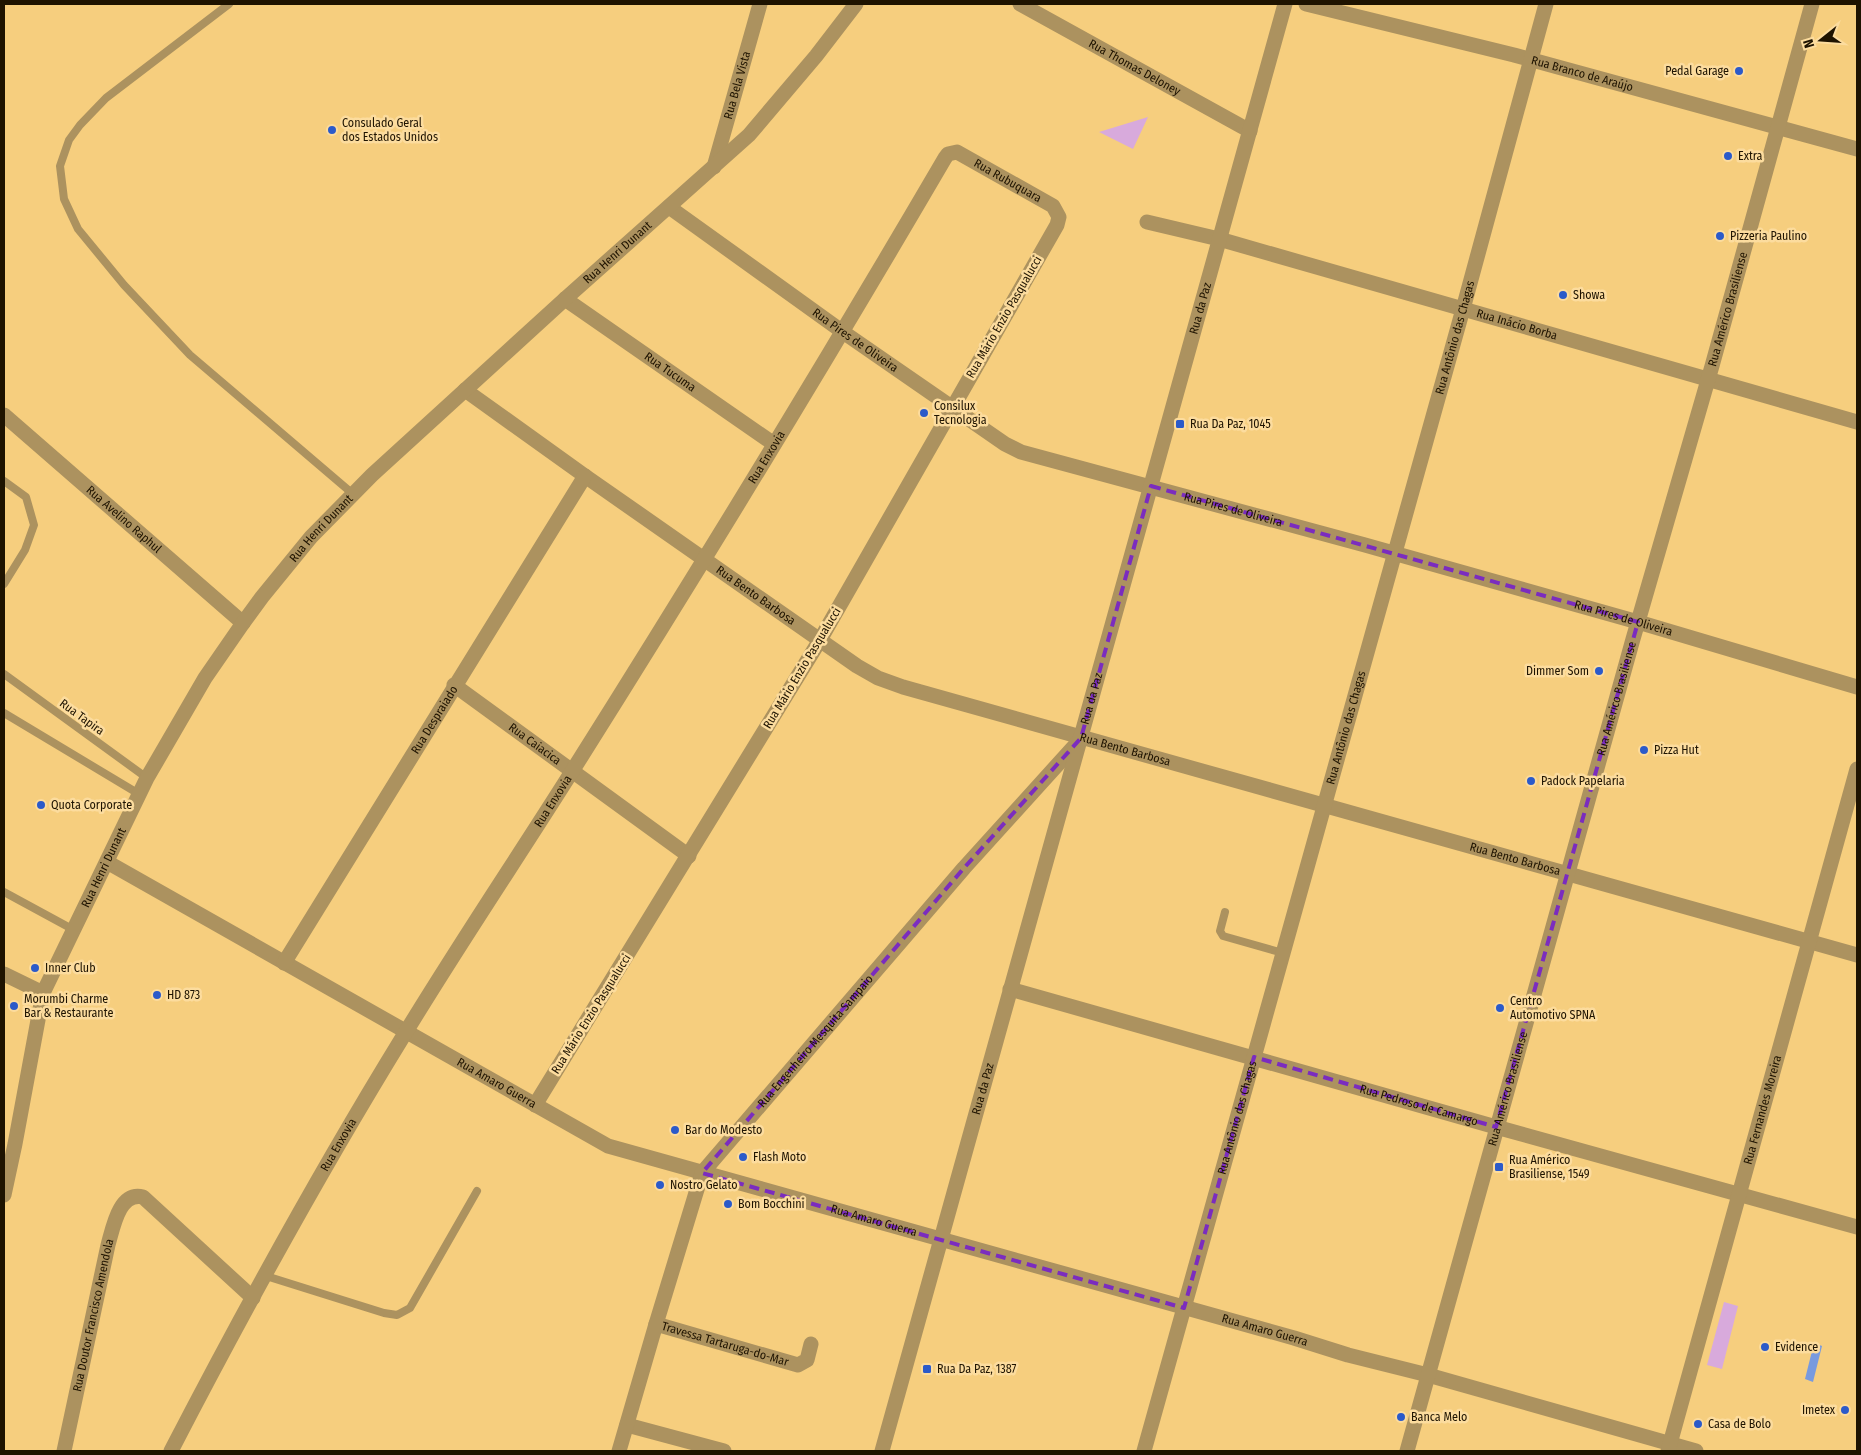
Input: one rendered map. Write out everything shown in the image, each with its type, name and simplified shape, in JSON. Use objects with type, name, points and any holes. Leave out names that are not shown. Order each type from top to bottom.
[{"type":"street","name":"Rua Bela Vista","points":[[714,166],[760,4]]},
{"type":"street","name":"Rua Henri Dunant","points":[[4,1195],[43,994],[147,778],[205,678],[262,596],[311,537],[372,475],[565,299],[749,136],[816,56],[856,4]]},
{"type":"street","name":"Rua Thomas Deloney","points":[[1020,4],[1250,131]]},
{"type":"street","name":"Rua da Paz","points":[[882,1451],[1285,4]]},
{"type":"street","name":"Rua Branco de Araújo","points":[[1306,4],[1531,60],[1857,149]]},
{"type":"street","name":"Rua Antônio das Chagas","points":[[1144,1451],[1463,309],[1546,4]]},
{"type":"street","name":"Rua Américo Brasiliense","points":[[1406,1451],[1812,4]]},
{"type":"street","name":"Rua Rubuquara","points":[[945,158],[948,154],[956,152],[1053,206],[1059,217],[1057,224]]},
{"type":"street","name":"Rua Enxovia","points":[[171,1451],[210,1376],[355,1116],[406,1031],[572,772],[843,332],[945,158]]},
{"type":"street","name":"Rua Pires de Oliveira","points":[[669,207],[951,408],[1005,444],[1021,452],[1394,553],[1638,622],[1857,687]]},
{"type":"street","name":"Rua Inácio Borba","points":[[1147,222],[1219,239],[1857,422]]},
{"type":"street","name":"Rua Mário Enzio Pasqualucci","points":[[535,1105],[820,640],[1057,224]]},
{"type":"street","name":"Rua Tucuma","points":[[565,299],[774,444]]},
{"type":"street","name":"Rua Bento Barbosa","points":[[465,390],[857,666],[878,678],[903,687],[1081,738],[1857,955]]},
{"type":"street","name":"Rua Avelino Raphul","points":[[4,415],[243,623]]},
{"type":"street","name":"Rua Despraiado","points":[[284,963],[454,685],[585,476]]},
{"type":"street","name":"Rua Caiacica","points":[[454,685],[689,856]]},
{"type":"street","name":"Rua Engenheiro Mesquita Sampaio","points":[[619,1451],[702,1173],[964,868],[1081,738]]},
{"type":"street","name":"Rua Fernandes Moreira","points":[[1669,1447],[1857,769]]},
{"type":"street","name":"Rua Amaro Guerra","points":[[106,862],[608,1146],[1294,1338],[1348,1355],[1428,1375],[1669,1447],[1696,1451]]},
{"type":"street","points":[[4,974],[43,994]]},
{"type":"street","name":"Rua Pedroso de Camargo","points":[[1010,989],[1857,1227]]},
{"type":"street","name":"Rua Doutor Francisco Amendola","points":[[64,1451],[114,1224],[129,1198],[134,1196],[143,1197],[253,1298]]},
{"type":"street","name":"Travessa Tartaruga-do-Mar","points":[[656,1324],[798,1364],[807,1360],[811,1344]]},
{"type":"street","points":[[626,1425],[724,1451]]},
{"type":"lane","points":[[229,4],[106,98],[80,125],[69,140],[60,166],[64,199],[78,229],[124,285],[190,355],[353,494]]},
{"type":"lane","points":[[4,481],[26,497],[34,525],[26,550],[4,584]]},
{"type":"lane","name":"Rua Tapira","points":[[4,674],[147,778]]},
{"type":"lane","points":[[4,713],[139,794]]},
{"type":"lane","points":[[4,892],[74,930]]},
{"type":"lane","points":[[1225,912],[1220,931],[1223,936],[1283,952]]},
{"type":"lane","points":[[266,1276],[384,1313],[397,1315],[410,1308],[476,1191]]},
{"type":"highlighted area","points":[[1151,486],[1638,622],[1496,1127],[1254,1057],[1184,1308],[702,1173],[964,868],[1081,738]]},
{"type":"shaded area","points":[[1148,117],[1133,149],[1099,132]]},
{"type":"shaded area","points":[[1724,1302],[1738,1306],[1722,1369],[1707,1365]]},
{"type":"water","points":[[1814,1343],[1822,1346],[1813,1382],[1805,1379]]},
{"type":"place","name":"Pedal Garage","points":[[1739,71]]},
{"type":"place","name":"Consulado Geral dos Estados Unidos","points":[[332,130]]},
{"type":"place","name":"Extra","points":[[1728,156]]},
{"type":"place","name":"Pizzeria Paulino","points":[[1720,236]]},
{"type":"place","name":"Showa","points":[[1563,295]]},
{"type":"place","name":"Consilux Tecnologia","points":[[924,413]]},
{"type":"place","name":"Rua Da Paz, 1045","points":[[1180,424]]},
{"type":"place","name":"Dimmer Som","points":[[1599,671]]},
{"type":"place","name":"Pizza Hut","points":[[1644,750]]},
{"type":"place","name":"Padock Papelaria","points":[[1531,781]]},
{"type":"place","name":"Quota Corporate","points":[[41,805]]},
{"type":"place","name":"Inner Club","points":[[35,968]]},
{"type":"place","name":"HD 873","points":[[157,995]]},
{"type":"place","name":"Morumbi Charme Bar & Restaurante","points":[[14,1006]]},
{"type":"place","name":"Centro Automotivo SPNA","points":[[1500,1008]]},
{"type":"place","name":"Bar do Modesto","points":[[675,1130]]},
{"type":"place","name":"Flash Moto","points":[[743,1157]]},
{"type":"place","name":"Rua Américo Brasiliense, 1549","points":[[1499,1167]]},
{"type":"place","name":"Nostro Gelato","points":[[660,1185]]},
{"type":"place","name":"Bom Bocchini","points":[[728,1204]]},
{"type":"place","name":"Evidence","points":[[1765,1347]]},
{"type":"place","name":"Rua Da Paz, 1387","points":[[927,1369]]},
{"type":"place","name":"Imetex","points":[[1845,1410]]},
{"type":"place","name":"Banca Melo","points":[[1401,1417]]},
{"type":"place","name":"Casa de Bolo","points":[[1698,1424]]}]
